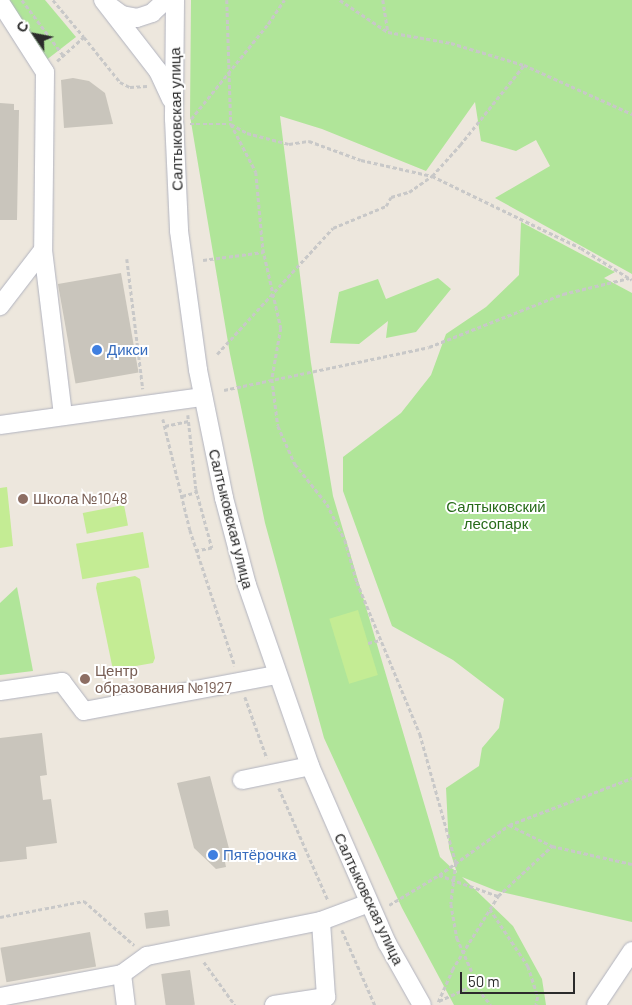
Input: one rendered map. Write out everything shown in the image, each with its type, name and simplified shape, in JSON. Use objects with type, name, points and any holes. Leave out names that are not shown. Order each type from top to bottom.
[{"type":"street","points":[[104,0],[122,15],[137,18],[152,13],[166,0]]},
{"type":"street","points":[[104,0],[158,71],[170,94],[174,119]]},
{"type":"street","name":"Салтыковская улица","points":[[175,0],[174,119],[182,264],[194,398],[234,542],[310,766],[369,903],[422,1005]]},
{"type":"street","points":[[0,2],[45,72],[43,250],[63,416]]},
{"type":"street","points":[[0,306],[43,250]]},
{"type":"street","points":[[0,424],[194,398]]},
{"type":"street","points":[[0,690],[62,682],[84,711],[278,675]]},
{"type":"street","points":[[242,780],[310,766]]},
{"type":"street","points":[[0,997],[122,974],[147,956],[328,919],[369,903]]},
{"type":"street","points":[[274,1005],[330,1001],[328,919]]},
{"type":"street","points":[[596,1005],[632,951]]},
{"type":"street","points":[[122,974],[126,1005]]},
{"type":"path","points":[[22,0],[63,56]]},
{"type":"path","points":[[53,0],[120,82],[130,87],[147,86],[151,95]]},
{"type":"path","points":[[226,0],[231,124],[256,172],[264,252],[271,295],[281,328],[272,379],[278,426],[295,464],[327,504],[345,540],[357,582],[420,734],[456,863],[451,904],[457,938],[477,983],[491,1005]]},
{"type":"path","points":[[284,0],[188,124],[231,124],[247,133],[289,144],[309,141],[361,160],[432,176],[582,248],[631,279]]},
{"type":"path","points":[[340,0],[388,32],[451,43],[524,65],[632,114]]},
{"type":"path","points":[[383,0],[388,32]]},
{"type":"path","points":[[45,72],[84,37]]},
{"type":"path","points":[[217,354],[333,228],[386,206],[391,197],[409,192],[432,176],[460,146],[524,65]]},
{"type":"path","points":[[203,260],[264,252]]},
{"type":"path","points":[[127,259],[153,404],[165,426],[196,551],[273,774],[328,919],[375,1005]]},
{"type":"path","points":[[224,390],[429,347],[563,294],[631,279]]},
{"type":"path","points":[[194,398],[188,421],[197,492],[212,548],[196,551]]},
{"type":"path","points":[[165,426],[188,421]]},
{"type":"path","points":[[182,496],[197,492]]},
{"type":"path","points":[[368,643],[380,640]]},
{"type":"path","points":[[388,906],[439,875],[509,825],[632,778]]},
{"type":"path","points":[[509,825],[552,846],[632,864]]},
{"type":"path","points":[[487,979],[438,1002],[464,951],[498,896],[552,846]]},
{"type":"path","points":[[439,875],[498,896]]},
{"type":"path","points":[[0,917],[84,901],[147,956]]},
{"type":"path","points":[[490,908],[528,966],[538,997],[536,1005]]},
{"type":"path","points":[[193,946],[235,1005]]},
{"type":"green space","points":[[5,0],[45,0],[76,37],[45,61]]},
{"type":"green space","name":"Салтыковский лесопарк","points":[[191,0],[632,0],[632,274],[495,198],[550,166],[536,140],[516,151],[481,141],[475,102],[426,171],[322,129],[280,116],[311,363],[333,496],[440,857],[457,873],[449,848],[446,788],[479,766],[482,748],[499,728],[504,699],[453,660],[392,626],[343,491],[343,457],[401,413],[431,375],[446,334],[486,307],[519,275],[521,222],[615,272],[604,278],[632,293],[632,922],[497,891],[462,877],[513,926],[542,979],[546,1005],[454,1005],[402,908],[324,738],[265,523],[230,354],[190,116]]},
{"type":"green space","points":[[438,278],[451,289],[416,332],[386,338],[388,321],[359,344],[330,343],[339,292],[378,279],[386,299]]},
{"type":"green space","points":[[7,487],[13,546],[0,548],[0,488]]},
{"type":"green space","points":[[124,505],[128,526],[87,534],[83,513]]},
{"type":"green space","points":[[143,532],[149,567],[82,579],[76,544]]},
{"type":"green space","points":[[135,576],[140,579],[155,658],[153,663],[113,670],[96,588],[97,583]]},
{"type":"green space","points":[[17,587],[33,671],[0,675],[0,603]]},
{"type":"green space","points":[[358,610],[378,675],[349,684],[329,619]]},
{"type":"building","points":[[73,78],[89,81],[105,93],[113,124],[64,128],[61,80]]},
{"type":"building","points":[[0,103],[14,104],[14,110],[19,110],[17,220],[0,220]]},
{"type":"building","points":[[121,273],[139,372],[76,384],[58,284]]},
{"type":"building","points":[[42,733],[47,775],[40,776],[43,800],[51,799],[57,843],[26,847],[27,859],[0,862],[0,738]]},
{"type":"building","points":[[210,776],[232,860],[225,862],[226,867],[216,869],[194,848],[177,783]]},
{"type":"building","points":[[168,910],[170,926],[146,929],[144,913]]},
{"type":"building","points":[[90,932],[96,966],[6,982],[0,948]]},
{"type":"building","points":[[190,970],[195,1005],[166,1005],[161,974]]},
{"type":"place","name":"Дикси","points":[[97,350]]},
{"type":"place","name":"Школа №1048","points":[[23,499]]},
{"type":"place","name":"Центр образования №1927","points":[[85,679]]},
{"type":"place","name":"Пятёрочка","points":[[213,855]]}]
